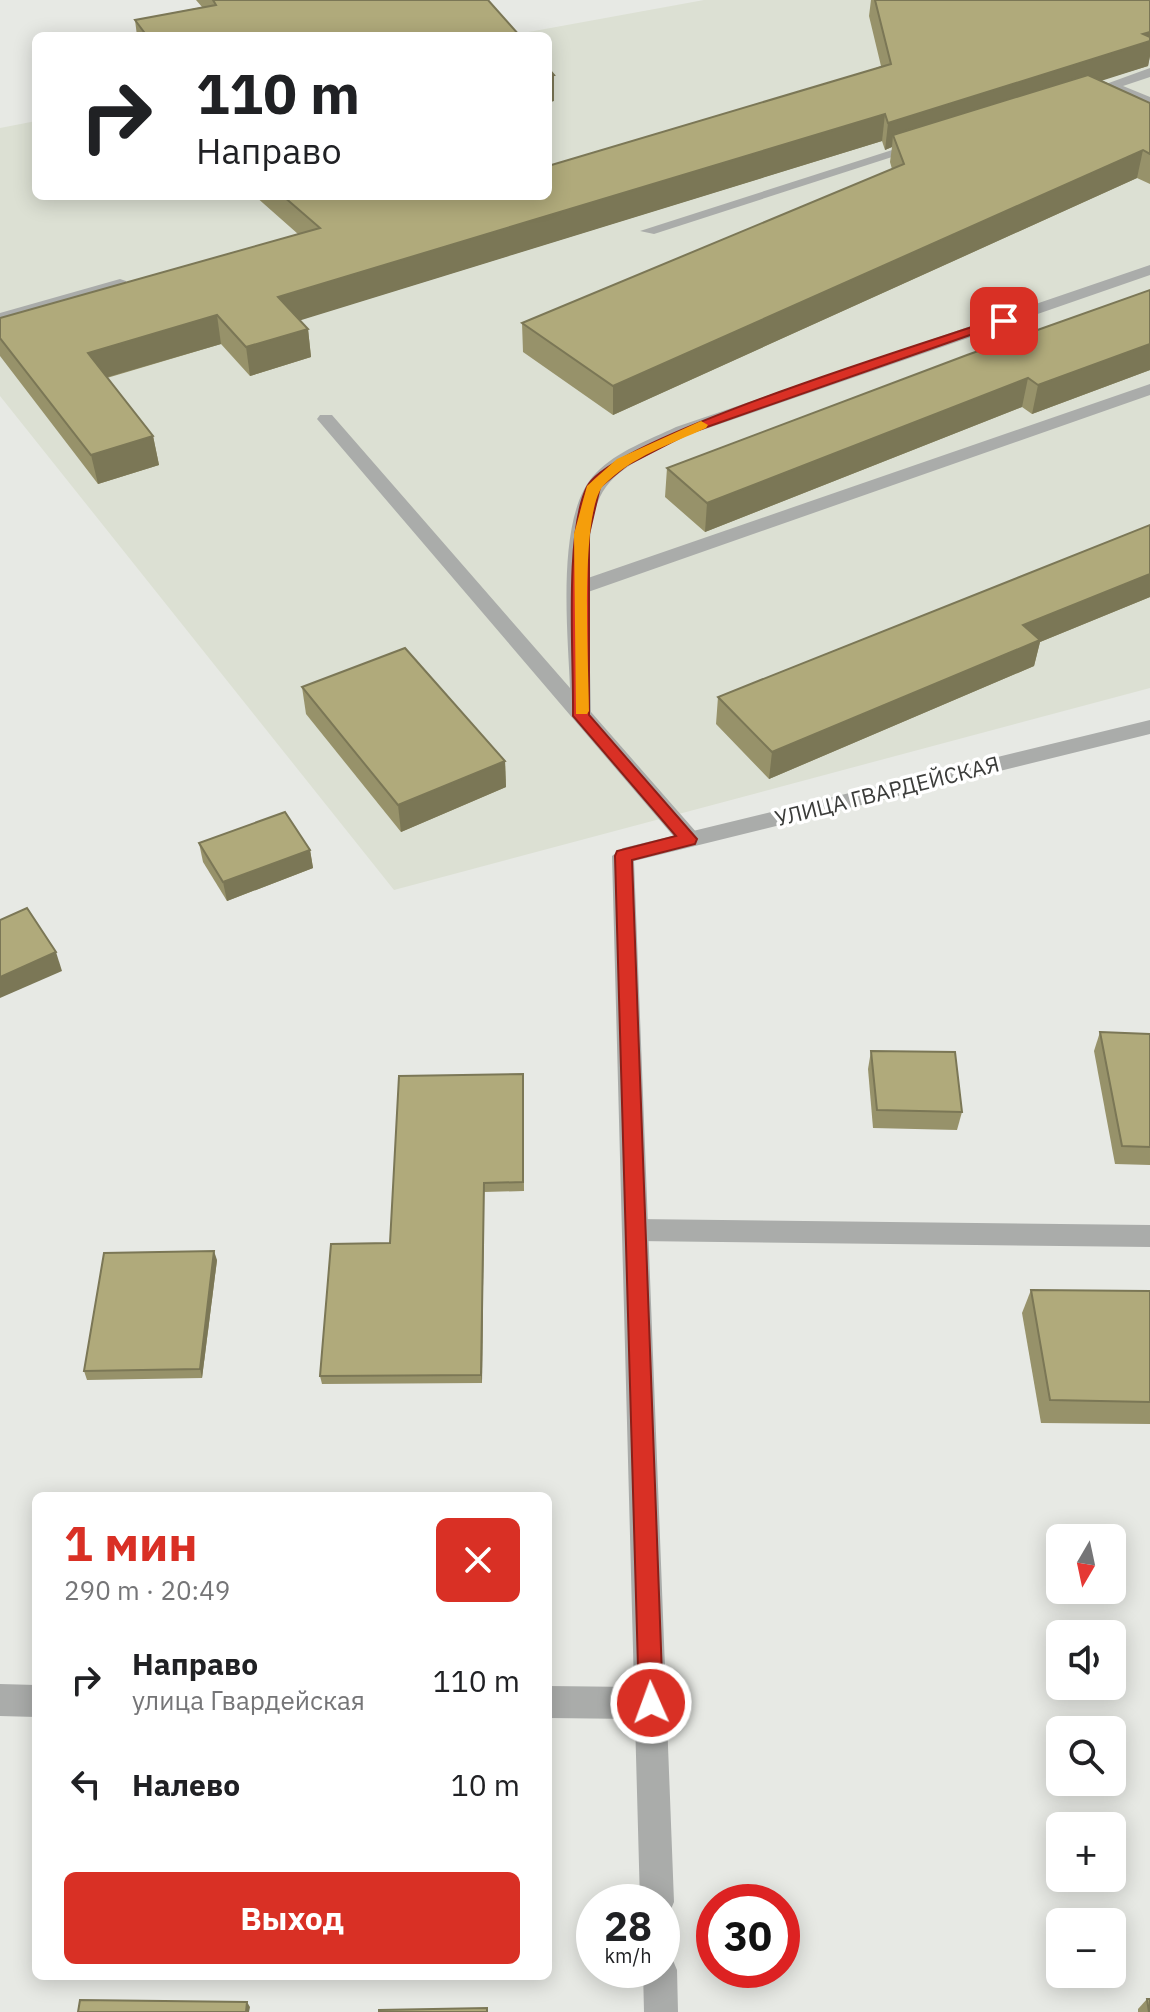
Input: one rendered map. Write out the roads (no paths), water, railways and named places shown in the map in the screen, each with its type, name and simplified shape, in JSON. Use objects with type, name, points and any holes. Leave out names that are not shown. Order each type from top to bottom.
[{"type":"street","points":[[1066,100],[1150,72]]},
{"type":"street","points":[[1111,86],[1150,102]]},
{"type":"street","points":[[648,231],[932,142]]},
{"type":"street","points":[[581,716],[581,534],[594,486],[622,462],[682,431],[1150,270]]},
{"type":"street","points":[[0,318],[120,284]]},
{"type":"street","points":[[579,588],[1150,389]]},
{"type":"street","points":[[326,419],[689,839]]},
{"type":"street","name":"УЛИЦА ГВАРДЕЙСКАЯ","points":[[636,1230],[623,856],[1150,727]]},
{"type":"street","points":[[656,1884],[636,1230],[1150,1236]]},
{"type":"street","points":[[0,1700],[32,1701]]},
{"type":"street","points":[[552,1702],[651,1703]]},
{"type":"street","points":[[660,1988],[661,2012]]}]
